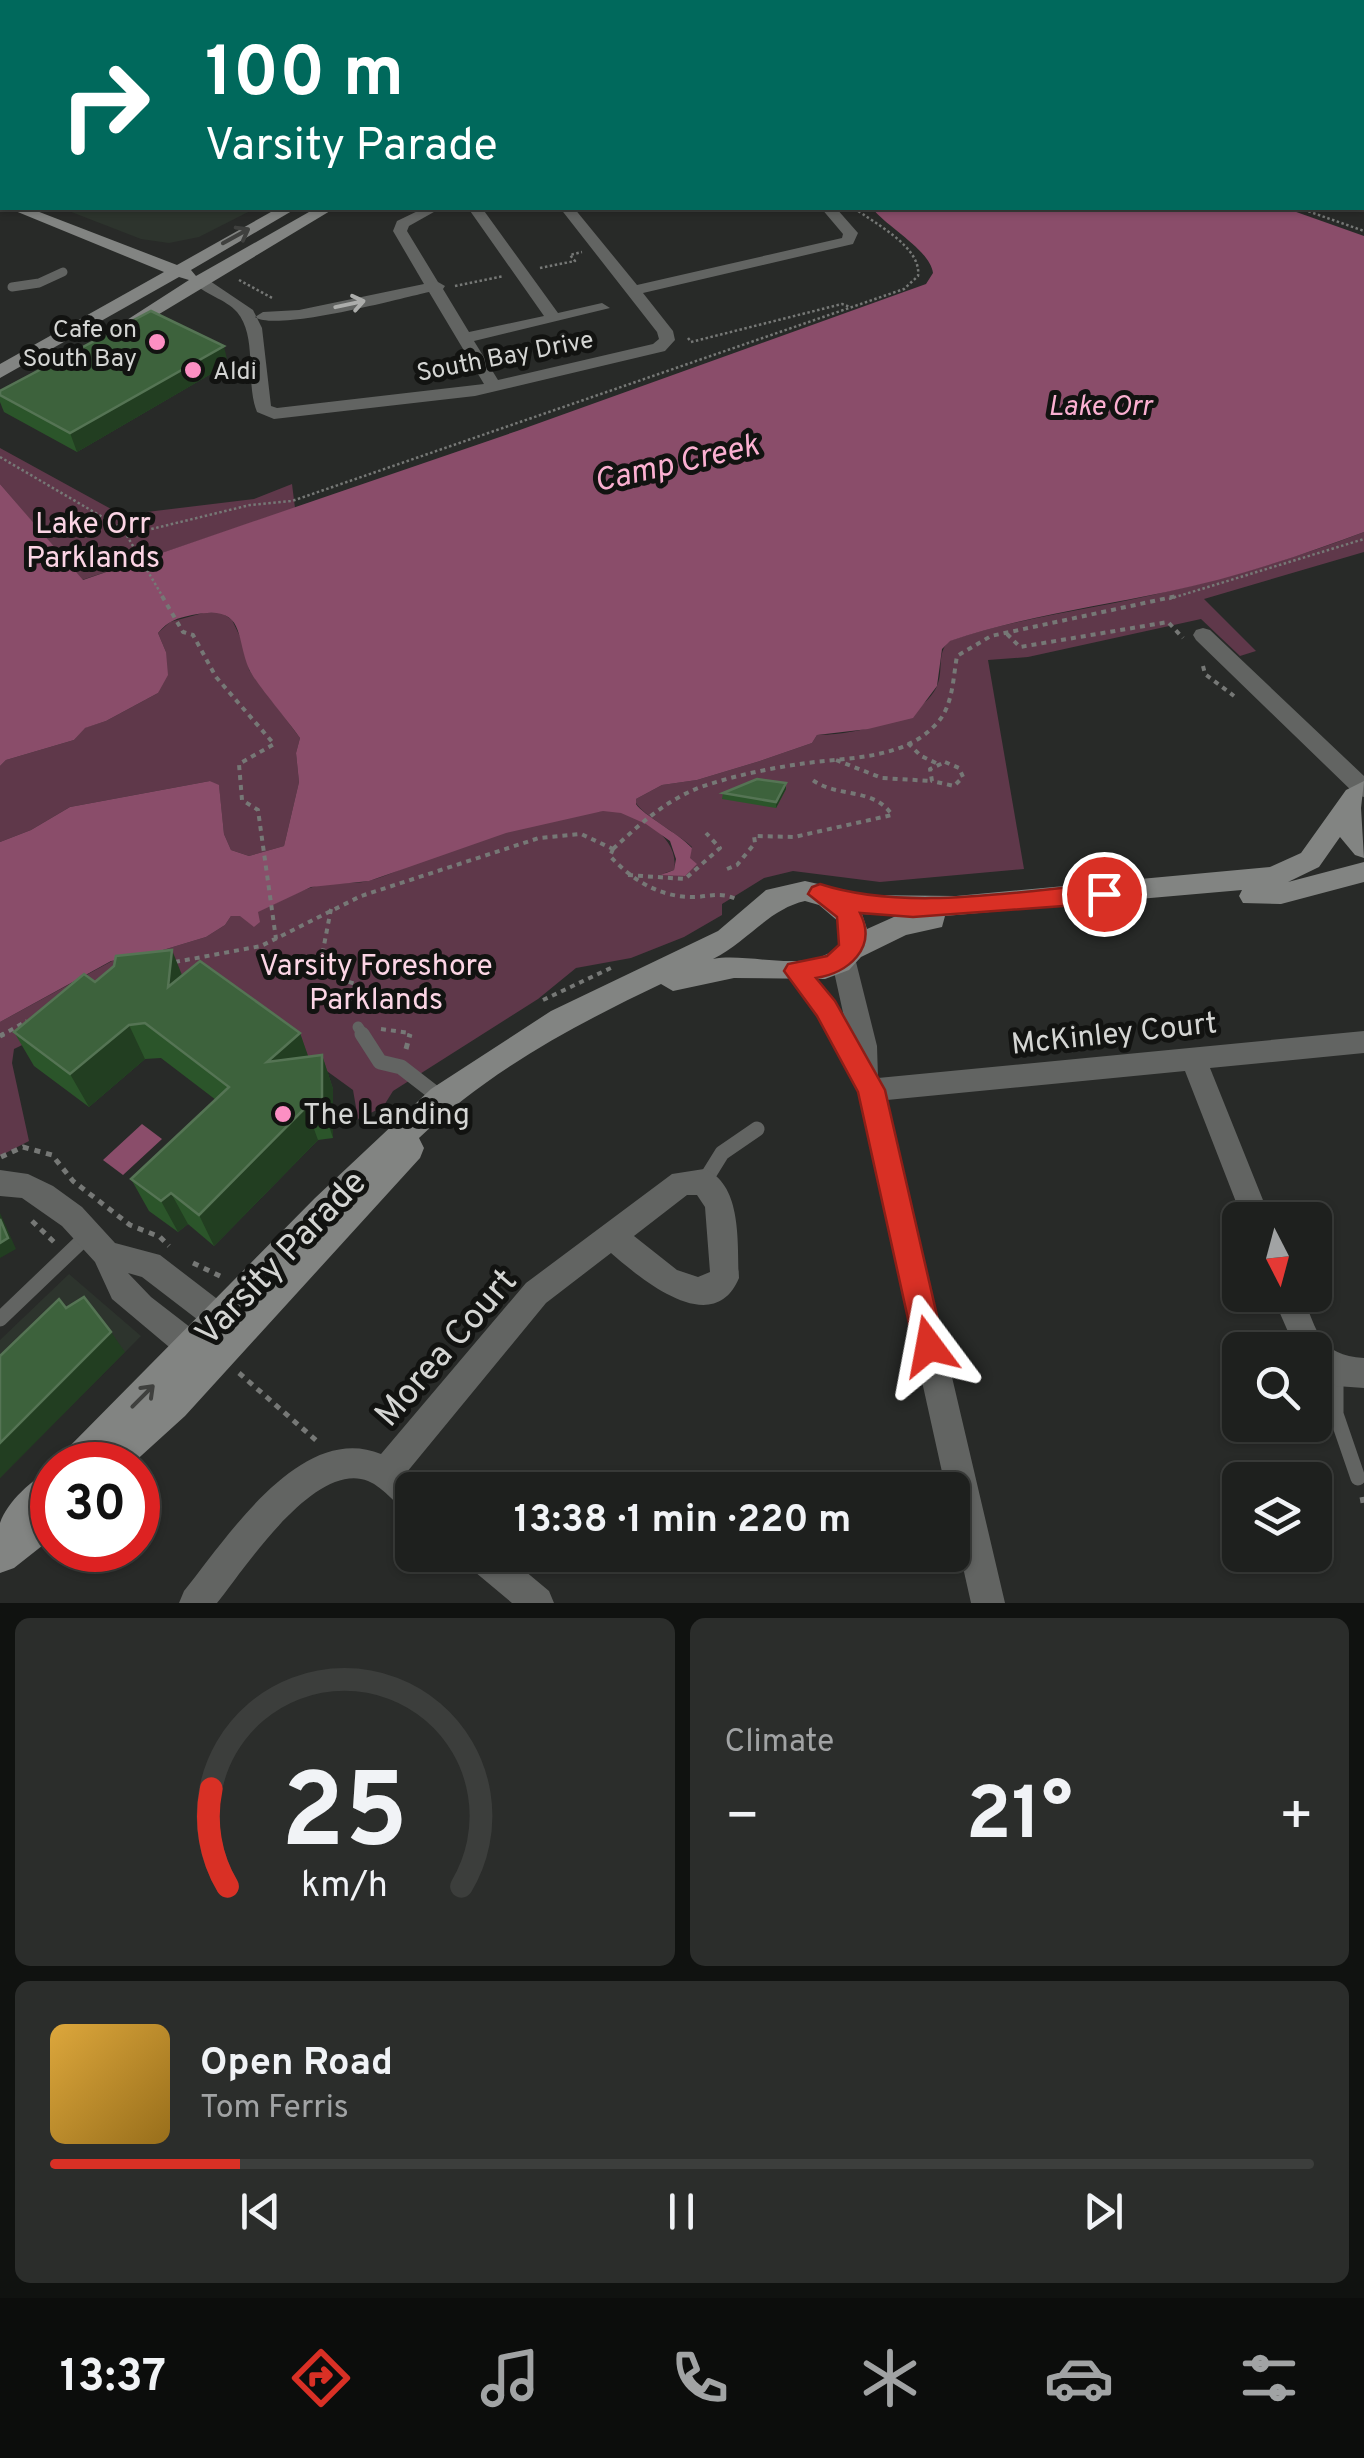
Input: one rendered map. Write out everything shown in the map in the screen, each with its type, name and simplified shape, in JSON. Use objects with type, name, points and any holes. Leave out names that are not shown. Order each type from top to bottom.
[{"type":"street","points":[[21,210],[178,270],[200,280],[208,290],[265,318],[299,316],[444,286]]},
{"type":"street","points":[[0,372],[285,210]]},
{"type":"street","points":[[102,339],[323,210]]},
{"type":"street","points":[[430,210],[402,224],[400,231],[444,286],[466,338],[494,387]]},
{"type":"street","points":[[476,210],[554,318]]},
{"type":"street","name":"South Bay Drive","points":[[265,318],[260,397],[263,408],[274,414],[494,387],[659,348],[667,340],[665,331],[575,210]]},
{"type":"street","points":[[633,292],[848,241],[852,234],[830,210]]},
{"type":"street","points":[[466,338],[602,308]]},
{"type":"street","points":[[0,393],[22,383]]},
{"type":"street","points":[[1198,646],[1359,795],[1350,831],[1364,848]]},
{"type":"street","name":"Varsity Parade","points":[[130,1442],[173,1404],[205,1345],[408,1126],[441,1098],[562,1019],[712,948],[748,909],[789,892],[884,907],[956,906],[1274,878],[1310,860],[1359,795]]},
{"type":"street","name":"Varsity Parade","points":[[100,1442],[340,1222],[446,1114],[566,1030],[646,990],[726,968],[822,969],[847,953],[915,922],[1171,898],[1268,895],[1364,872]]},
{"type":"street","points":[[820,894],[846,910],[853,923],[847,953],[849,1002],[869,1048],[868,1084],[988,1603]]},
{"type":"street","points":[[748,909],[755,940],[771,961],[791,969],[826,1009],[868,1084]]},
{"type":"street","name":"McKinley Court","points":[[868,1084],[1364,1042]]},
{"type":"street","points":[[1193,1058],[1250,1202]]},
{"type":"street","name":"Morea Court","points":[[385,1474],[522,1306],[682,1182],[704,1182]]},
{"type":"street","points":[[612,1236],[685,1290],[700,1294],[716,1288],[725,1278],[725,1250],[719,1203],[704,1182]]},
{"type":"street","points":[[0,1183],[28,1184],[98,1245],[150,1265],[205,1345]]},
{"type":"street","points":[[196,1603],[291,1490],[330,1463],[368,1464],[395,1483]]},
{"type":"street","points":[[0,1556],[30,1511]]},
{"type":"street","points":[[0,1556],[30,1532]]},
{"type":"street","points":[[500,1572],[537,1603]]},
{"type":"lane","points":[[12,287],[64,272]]},
{"type":"lane","points":[[358,1027],[380,1062],[401,1067],[441,1098]]},
{"type":"lane","points":[[704,1182],[722,1153],[757,1130]]},
{"type":"lane","points":[[0,1319],[98,1245]]},
{"type":"lane","points":[[1338,1367],[1336,1414],[1358,1478]]},
{"type":"path","points":[[127,535],[250,505],[292,501],[904,288],[921,268],[915,255],[857,210]]},
{"type":"path","points":[[1306,210],[1364,230]]},
{"type":"path","points":[[528,271],[575,261],[570,255],[586,251]]},
{"type":"path","points":[[236,274],[240,280],[272,296],[265,318]]},
{"type":"path","points":[[444,286],[514,274]]},
{"type":"path","points":[[691,342],[842,304],[850,307]]},
{"type":"path","points":[[0,457],[124,529],[183,632],[193,634],[216,676],[274,744],[239,764],[242,800],[258,810],[276,938]]},
{"type":"path","points":[[748,909],[722,891],[706,896],[664,893],[628,875],[610,856],[651,814],[686,794],[796,764],[836,760],[908,743],[940,720],[950,700],[957,656],[992,636],[1154,604],[1364,539]]},
{"type":"path","points":[[1006,633],[1020,646],[1066,636],[1133,632],[1168,622],[1198,646],[1206,674],[1227,694],[1240,698]]},
{"type":"path","points":[[836,760],[861,774],[949,787],[957,785],[963,777],[960,768],[952,763],[937,763],[921,756],[908,743]]},
{"type":"path","points":[[932,782],[929,772],[937,763]]},
{"type":"path","points":[[727,868],[737,865],[755,843],[754,836],[794,837],[892,815],[885,803],[872,797],[832,792],[819,788],[810,778]]},
{"type":"path","points":[[628,875],[685,879],[720,848],[706,833]]},
{"type":"path","points":[[164,965],[261,946],[331,909],[552,835],[581,834],[614,849]]},
{"type":"path","points":[[331,909],[321,961],[329,975],[355,984],[345,1017],[358,1027],[410,1033],[401,1067]]},
{"type":"path","points":[[0,1036],[38,1016]]},
{"type":"path","points":[[0,1158],[31,1146],[52,1155],[73,1180],[130,1225],[160,1237],[172,1248]]},
{"type":"path","points":[[23,1214],[54,1242]]},
{"type":"path","points":[[184,1259],[224,1278]]},
{"type":"path","points":[[236,1371],[321,1444],[330,1463]]},
{"type":"shaded area","points":[[66,210],[252,210],[199,237],[169,243],[141,239]]},
{"type":"shaded area","points":[[69,1274],[141,1336],[36,1442],[30,1442],[30,1448],[0,1478],[0,1340]]},
{"type":"green space","name":"Lake Orr Parklands","points":[[0,448],[122,515],[254,499],[292,484],[295,508],[82,580],[0,484]]},
{"type":"green space","name":"Varsity Foreshore Parklands","points":[[1364,532],[1364,552],[1204,599],[1256,651],[1240,656],[1201,619],[1028,657],[988,660],[1024,869],[880,882],[793,871],[764,878],[722,904],[722,915],[684,937],[631,958],[576,968],[538,999],[393,1091],[383,1107],[358,1119],[353,1090],[273,1032],[154,981],[14,1049],[12,1063],[29,1141],[0,1156],[0,1022],[112,961],[206,937],[225,925],[231,916],[253,912],[316,886],[368,881],[490,837],[580,814],[614,811],[640,819],[670,846],[674,870],[665,873],[684,876],[692,847],[636,803],[636,799],[662,785],[697,780],[760,761],[812,743],[817,735],[866,729],[902,717],[929,698],[937,686],[943,651],[949,641],[1004,625],[1222,578]]},
{"type":"green space","points":[[203,613],[222,613],[232,620],[246,649],[249,670],[300,738],[296,753],[299,782],[284,846],[249,856],[231,850],[224,834],[219,786],[210,781],[70,807],[31,830],[0,842],[0,766],[6,760],[74,740],[84,728],[106,721],[158,693],[166,652],[158,633],[170,622]]},
{"type":"water","name":"Lake Orr","points":[[874,210],[1291,210],[1364,236],[1364,532],[1216,580],[1030,619],[950,641],[942,649],[937,686],[913,718],[817,735],[812,743],[760,761],[697,780],[662,785],[636,799],[636,804],[692,848],[690,858],[697,864],[685,876],[661,875],[674,870],[676,859],[670,841],[646,824],[621,813],[603,811],[506,833],[369,881],[311,887],[258,912],[260,922],[254,927],[240,916],[231,916],[225,925],[206,937],[111,961],[0,1022],[0,842],[31,830],[70,807],[210,781],[219,785],[224,834],[231,850],[249,856],[284,846],[299,782],[296,753],[300,738],[252,675],[236,625],[222,614],[209,613],[177,619],[158,633],[166,652],[168,675],[158,693],[85,728],[74,740],[6,760],[0,766],[0,484],[83,580],[517,431],[926,284],[933,273],[930,264]]},
{"type":"water","points":[[142,1124],[162,1139],[123,1175],[103,1160]]},
{"type":"building","points":[[151,311],[224,346],[70,433],[0,395],[0,391]]},
{"type":"building","points":[[757,779],[786,783],[776,802],[723,793]]},
{"type":"building","points":[[172,950],[168,987],[200,961],[300,1033],[267,1062],[322,1055],[322,1105],[306,1107],[199,1215],[171,1193],[161,1201],[131,1179],[229,1087],[145,1023],[129,1025],[70,1074],[14,1032],[84,974],[95,982],[114,966],[116,956]]},
{"type":"building","points":[[0,1219],[8,1238],[0,1243]]},
{"type":"building","points":[[84,1297],[111,1332],[0,1443],[0,1356],[59,1299],[66,1308]]},
{"type":"place","name":"Cafe on South Bay","points":[[157,342]]},
{"type":"place","name":"Aldi","points":[[193,370]]},
{"type":"place","name":"The Landing","points":[[283,1114]]},
{"type":"route","points":[[929,1346],[871,1090],[826,1009],[796,971],[810,972],[834,965],[851,948],[853,923],[846,910],[820,894],[884,907],[956,906],[1104,894]]},
{"type":"water label","name":"Camp Creek","points":[[676,462]]}]
